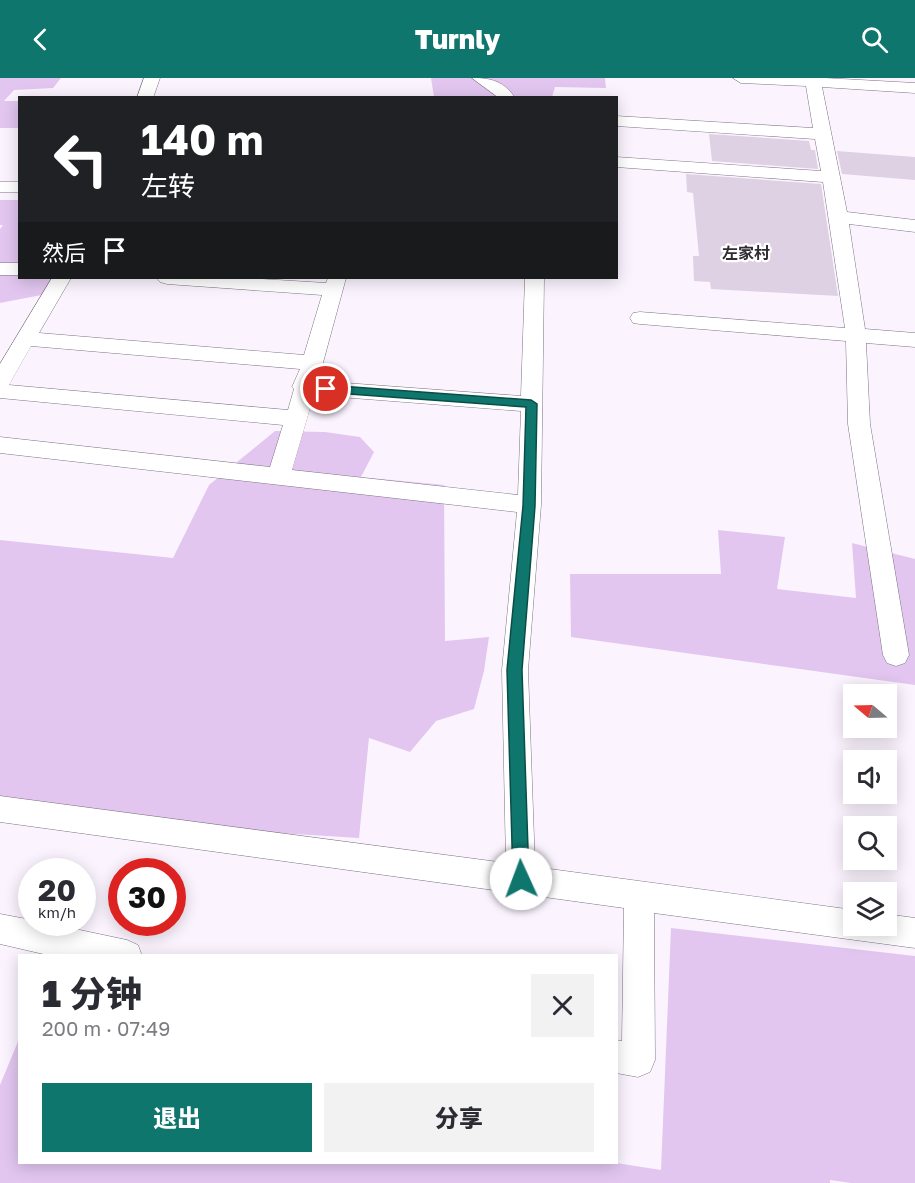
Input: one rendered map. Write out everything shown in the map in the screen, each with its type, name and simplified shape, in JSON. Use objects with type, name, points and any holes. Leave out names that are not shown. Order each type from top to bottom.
[{"type":"street","points":[[146,96],[152,78]]},
{"type":"street","points":[[480,78],[506,96]]},
{"type":"street","points":[[741,78],[812,80],[915,88]]},
{"type":"street","points":[[812,80],[839,217],[856,335],[860,424],[896,656]]},
{"type":"street","points":[[618,121],[823,134]]},
{"type":"street","points":[[618,162],[831,177]]},
{"type":"street","points":[[0,187],[18,187]]},
{"type":"street","points":[[839,217],[915,226]]},
{"type":"street","points":[[0,269],[18,270]]},
{"type":"street","points":[[0,382],[60,279]]},
{"type":"street","points":[[195,279],[335,284],[303,387],[279,477]]},
{"type":"street","points":[[521,879],[514,670],[529,506],[535,279]]},
{"type":"street","points":[[639,318],[915,340]]},
{"type":"street","points":[[25,339],[311,363]]},
{"type":"street","points":[[303,387],[531,404]]},
{"type":"street","points":[[0,390],[295,418]]},
{"type":"street","points":[[0,446],[529,506]]},
{"type":"street","points":[[0,809],[843,924]]},
{"type":"street","points":[[618,1056],[638,1060],[639,896]]},
{"type":"street","points":[[0,930],[117,954]]},
{"type":"street","points":[[897,931],[915,933]]},
{"type":"shaded area","points":[[0,78],[61,78],[53,88],[14,90],[4,101],[18,101],[18,128],[0,128]]},
{"type":"shaded area","points":[[431,78],[605,78],[606,88],[555,87],[552,96],[434,96]]},
{"type":"shaded area","points":[[0,200],[18,200],[18,279],[59,279],[52,293],[0,303],[0,229],[3,225],[0,225]]},
{"type":"shaded area","points":[[275,431],[325,432],[360,437],[374,452],[361,477],[444,485],[445,641],[489,637],[484,671],[474,709],[436,721],[410,752],[369,738],[359,838],[0,816],[0,540],[173,558],[209,485]]},
{"type":"shaded area","points":[[718,530],[785,537],[777,589],[856,598],[852,543],[915,559],[915,685],[571,637],[570,574],[721,574]]},
{"type":"shaded area","points":[[671,928],[915,956],[915,1183],[851,1183],[830,1180],[830,1183],[0,1183],[0,1085],[18,1041],[18,1164],[618,1163],[661,1170]]},
{"type":"building","points":[[709,134],[809,141],[811,150],[815,150],[818,169],[712,161]]},
{"type":"building","points":[[837,151],[915,157],[915,180],[842,174]]},
{"type":"building","points":[[686,174],[821,184],[838,296],[711,289],[710,282],[694,281],[693,256],[699,256],[693,193],[687,192]]},
{"type":"district","name":"左家村","points":[[746,253]]},
{"type":"route","points":[[326,389],[531,404],[529,506],[514,670],[521,879]]}]
